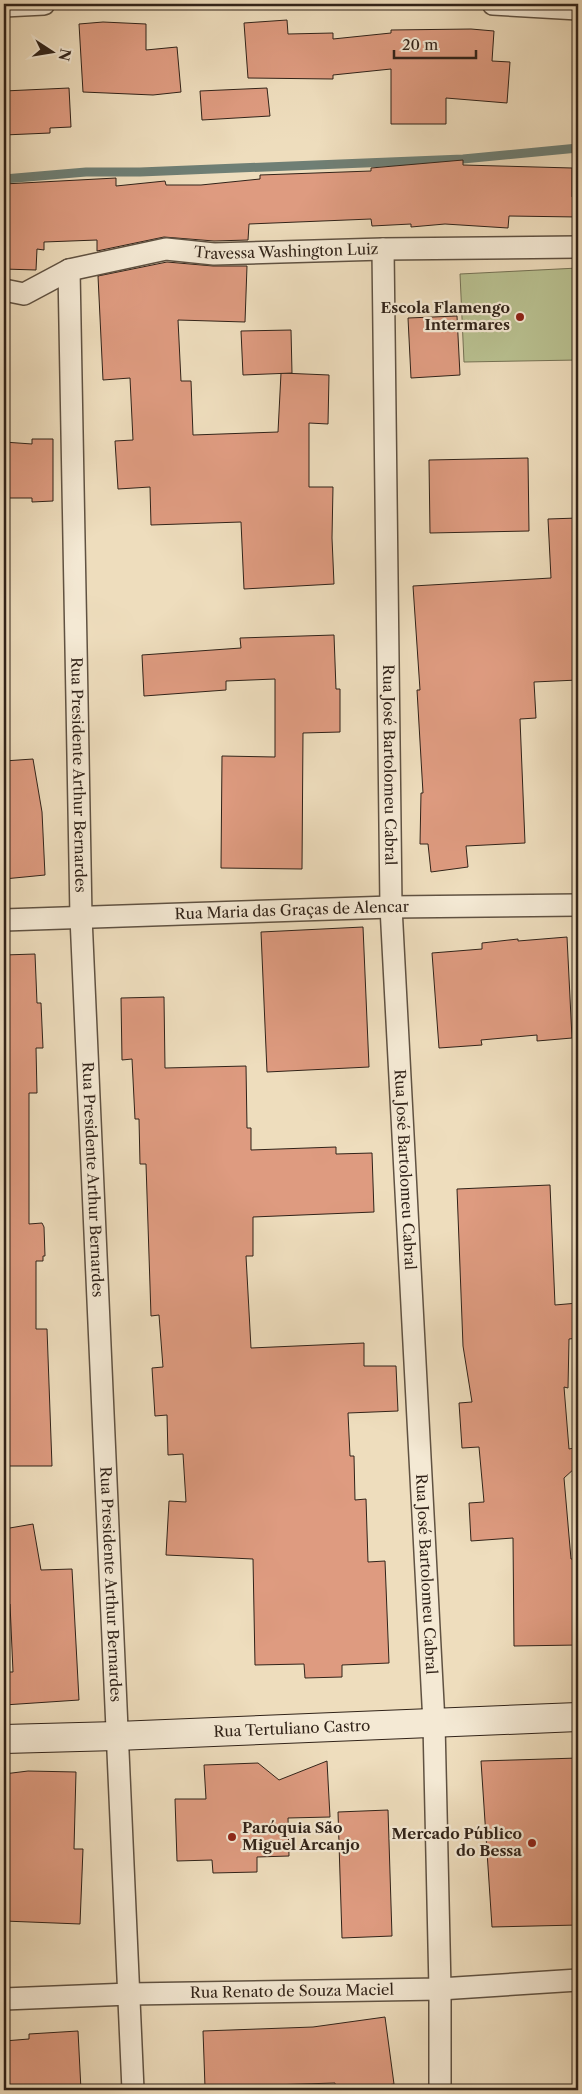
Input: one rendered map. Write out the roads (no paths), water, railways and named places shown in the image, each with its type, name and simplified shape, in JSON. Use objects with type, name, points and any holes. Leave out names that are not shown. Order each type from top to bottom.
[{"type":"street","points":[[4,6],[44,4]]},
{"type":"street","points":[[493,4],[578,9]]},
{"type":"street","name":"Travessa Washington Luiz","points":[[4,290],[24,294],[69,270],[166,249],[214,254],[383,248],[578,247]]},
{"type":"street","name":"Rua José Bartolomeu Cabral","points":[[383,248],[391,907],[434,1723],[440,1989],[440,2090]]},
{"type":"street","name":"Rua Presidente Arthur Bernardes","points":[[69,270],[81,917],[133,2090]]},
{"type":"street","name":"Rua Maria das Graças de Alencar","points":[[4,920],[391,907],[578,906]]},
{"type":"street","name":"Rua Tertuliano Castro","points":[[4,1739],[578,1717]]},
{"type":"street","name":"Rua Renato de Souza Maciel","points":[[4,2000],[130,1994],[440,1989],[578,1980]]},
{"type":"waterway","points":[[4,179],[86,172],[140,172],[463,159],[578,148]]},
{"type":"place","name":"Escola Flamengo Intermares","points":[[520,317]]},
{"type":"place","name":"Paróquia São Miguel Arcanjo","points":[[232,1837]]},
{"type":"place","name":"Mercado Público do Bessa","points":[[532,1843]]}]
